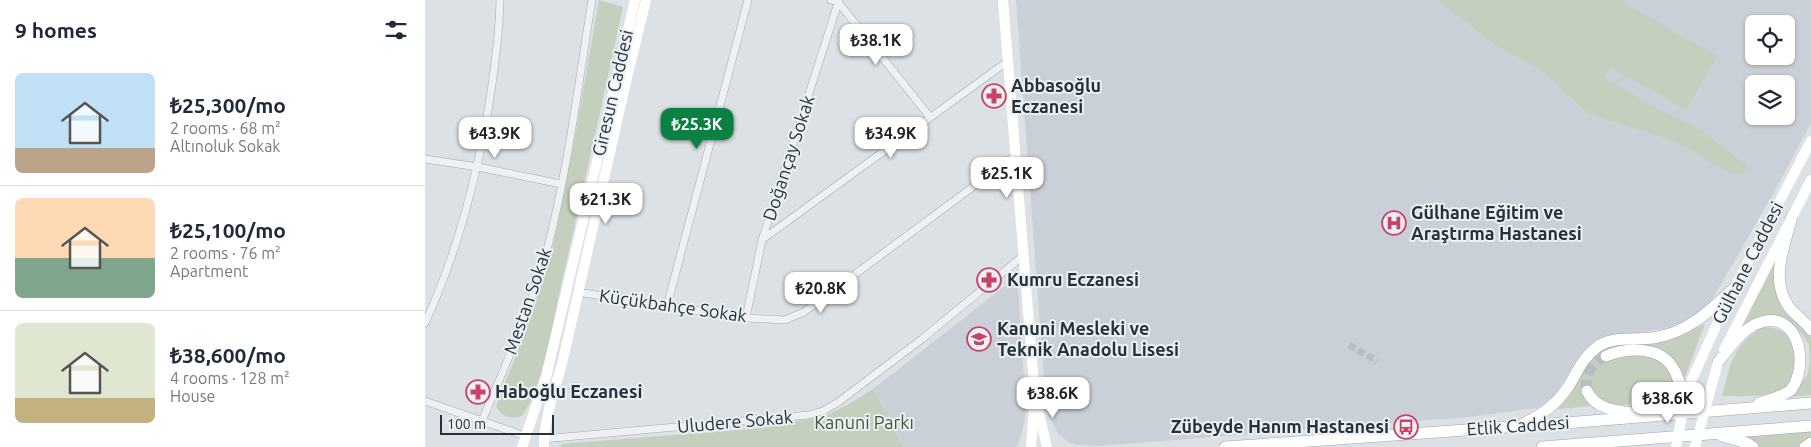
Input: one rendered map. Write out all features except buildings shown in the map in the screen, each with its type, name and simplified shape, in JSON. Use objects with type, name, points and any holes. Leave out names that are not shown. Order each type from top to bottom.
[{"type":"main road","name":"Giresun Caddesi","points":[[522,447],[548,368],[635,0]]},
{"type":"main road","name":"Giresun Caddesi","points":[[544,443],[553,396],[646,0]]},
{"type":"main road","points":[[1003,0],[1035,396],[1047,447]]},
{"type":"main road","name":"Gülhane Caddesi","points":[[1684,386],[1811,141]]},
{"type":"main road","name":"Gülhane Caddesi","points":[[1695,447],[1718,362],[1811,180]]},
{"type":"main road","points":[[1792,216],[1781,258],[1779,286],[1789,308],[1811,330]]},
{"type":"main road","points":[[1518,426],[1539,416],[1553,405],[1568,387],[1581,364],[1598,346],[1615,341],[1653,338],[1681,330],[1704,316],[1736,286]]},
{"type":"main road","points":[[1718,362],[1754,324],[1767,320],[1778,321],[1788,325],[1795,331],[1804,345],[1805,366],[1801,378],[1791,390],[1741,409]]},
{"type":"main road","points":[[1606,356],[1632,350],[1649,351],[1671,365],[1684,386],[1684,405],[1676,447]]},
{"type":"main road","points":[[1587,391],[1592,400],[1611,410],[1663,416]]},
{"type":"main road","points":[[1031,447],[1035,396]]},
{"type":"main road","name":"Etlik Caddesi","points":[[1225,447],[1663,416],[1811,403]]},
{"type":"main road","name":"Etlik Caddesi","points":[[1543,447],[1811,426]]},
{"type":"main road","points":[[1716,434],[1747,443],[1753,447]]},
{"type":"main road","points":[[1622,447],[1653,439]]},
{"type":"main road","points":[[1805,447],[1811,442]]},
{"type":"street","points":[[425,323],[458,240],[478,167],[493,81],[500,0]]},
{"type":"street","name":"Mestan Sokak","points":[[482,421],[519,332],[545,255],[561,184],[591,0]]},
{"type":"street","points":[[667,306],[748,0]]},
{"type":"street","points":[[836,1],[930,117]]},
{"type":"street","name":"Doğançay Sokak","points":[[745,318],[763,240],[836,1]]},
{"type":"street","points":[[763,240],[1008,61]]},
{"type":"street","name":"Küçükbahçe Sokak","points":[[577,292],[745,318],[785,320],[804,312],[1016,155]]},
{"type":"street","points":[[425,159],[478,167],[561,184]]},
{"type":"street","name":"Uludere Sokak","points":[[544,443],[809,415],[823,411],[837,403],[922,339],[1024,255]]},
{"type":"street","points":[[425,401],[525,436]]},
{"type":"shaded area","name":"Gülhane Eğitim ve Araştırma Hastanesi","points":[[1016,0],[1811,0],[1811,123],[1772,196],[1713,298],[1701,310],[1685,321],[1663,329],[1617,336],[1593,345],[1578,358],[1554,396],[1537,408],[1468,417],[1100,446],[1076,445],[1068,442],[1058,434],[1046,406]]},
{"type":"shaded area","name":"Kanuni Mesleki ve Teknik Anadolu Lisesi","points":[[1005,286],[1018,288],[1026,412],[1017,447],[903,447],[873,389]]},
{"type":"green space","points":[[599,0],[623,7],[551,335],[541,372],[536,389],[522,416],[510,417],[501,413],[496,406],[529,323],[551,256],[573,148]]},
{"type":"green space","points":[[1438,0],[1626,0],[1623,2],[1717,56],[1686,110],[1610,67],[1604,78],[1665,113],[1696,126],[1746,165],[1749,170],[1736,174],[1722,169],[1691,150],[1665,138],[1588,113],[1540,69],[1495,45]]},
{"type":"green space","points":[[1782,246],[1777,265],[1776,291],[1782,307],[1811,338],[1811,395],[1788,397],[1807,376],[1810,363],[1809,345],[1802,334],[1794,326],[1757,319],[1742,325]]},
{"type":"green space","points":[[1705,324],[1683,382],[1672,361],[1658,350],[1631,347],[1605,353],[1608,359],[1622,354],[1638,353],[1654,356],[1661,360],[1672,373],[1674,388],[1672,402],[1612,406],[1598,400],[1590,390],[1585,392],[1590,406],[1558,409],[1572,391],[1587,364],[1601,351],[1616,345],[1671,340]]},
{"type":"green space","points":[[1763,327],[1774,328],[1788,333],[1800,356],[1793,380],[1778,392],[1759,396],[1722,396],[1734,356],[1745,341]]},
{"type":"green space","name":"Kanuni Parkı","points":[[873,389],[903,447],[559,447],[562,444],[763,428],[827,415]]},
{"type":"green space","points":[[1811,431],[1811,436],[1798,447],[1758,447],[1741,435]]},
{"type":"tunnel","points":[[1349,345],[1377,361]]},
{"type":"tunnel","points":[[1587,391],[1586,385],[1590,370],[1596,362],[1606,356]]},
{"type":"place","name":"Abbasoğlu Eczanesi","points":[[994,96]]},
{"type":"place","name":"Gülhane Eğitim ve Araştırma Hastanesi","points":[[1394,223]]},
{"type":"place","name":"Kumru Eczanesi","points":[[989,280]]},
{"type":"place","name":"Kanuni Mesleki ve Teknik Anadolu Lisesi","points":[[979,339]]},
{"type":"place","name":"Haboğlu Eczanesi","points":[[478,392]]},
{"type":"place","name":"Zübeyde Hanım Hastanesi","points":[[1406,427]]}]
